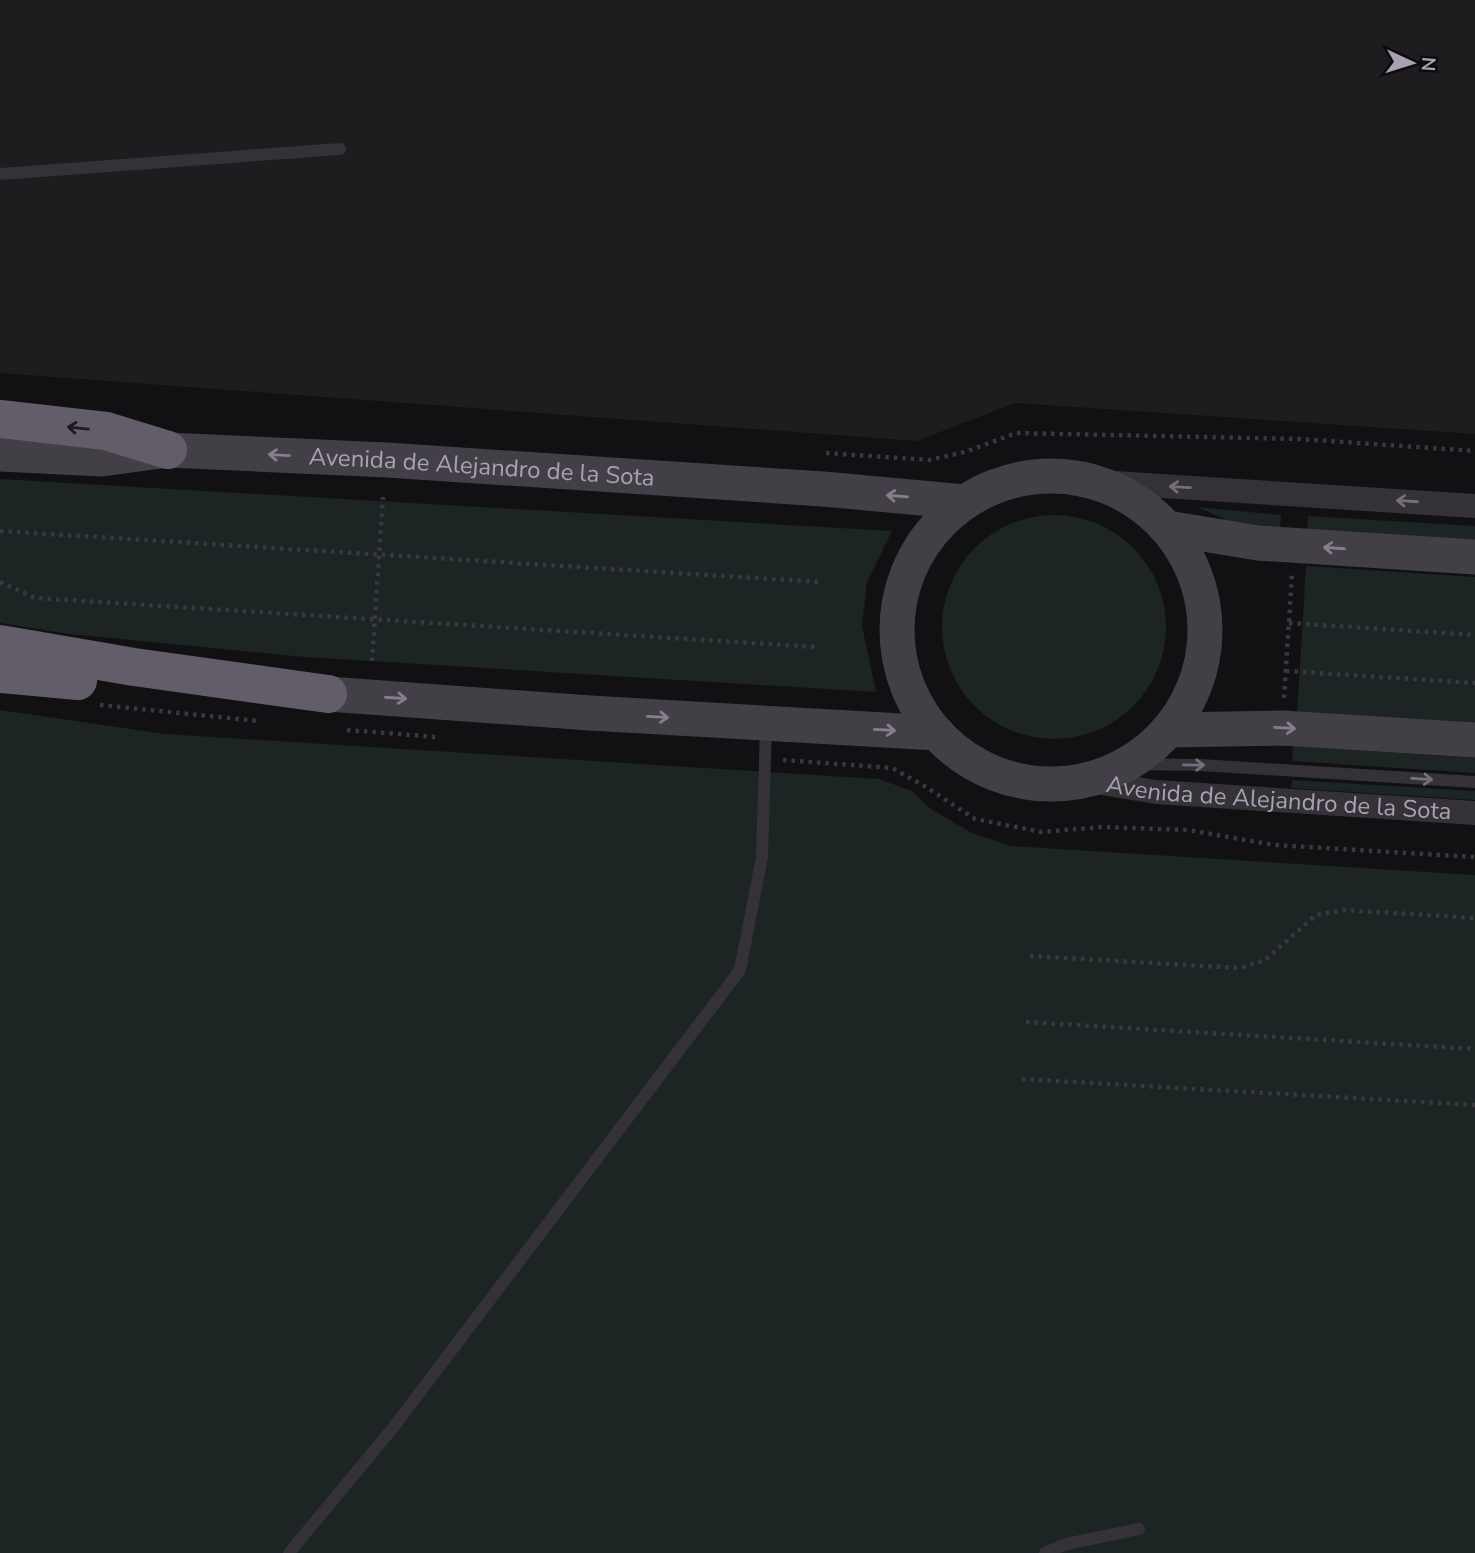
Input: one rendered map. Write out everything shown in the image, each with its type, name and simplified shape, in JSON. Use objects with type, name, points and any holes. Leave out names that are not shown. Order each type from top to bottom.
[{"type":"highway","points":[[0,419],[106,430],[168,450]]},
{"type":"highway","points":[[0,644],[134,667],[328,694]]},
{"type":"highway","points":[[0,674],[328,694]]},
{"type":"main road","name":"Avenida de Alejandro de la Sota","points":[[0,454],[102,460],[168,450],[387,460],[965,502]]},
{"type":"main road","points":[[1072,476],[1099,482],[1136,500],[1167,528],[1188,558],[1200,592],[1205,629],[1201,665],[1188,699],[1168,730],[1149,749],[1126,764],[1105,774],[1057,784],[1004,776],[979,766],[957,751],[937,733],[920,709],[907,683],[900,655],[898,625],[901,596],[924,543],[943,520],[965,502],[989,488],[1030,477],[1072,476]]},
{"type":"main road","points":[[1167,528],[1258,543],[1475,557]]},
{"type":"main road","points":[[328,694],[937,733]]},
{"type":"main road","points":[[1168,730],[1282,728],[1475,740]]},
{"type":"street","points":[[1099,482],[1475,506]]},
{"type":"street","name":"Avenida de Alejandro de la Sota","points":[[1084,780],[1156,792],[1475,813]]},
{"type":"lane","points":[[0,174],[340,149]]},
{"type":"lane","points":[[289,1553],[392,1429],[740,971],[762,857],[765,723]]},
{"type":"lane","name":"Avenida de Alejandro de la Sota","points":[[1126,764],[1200,765],[1475,782]]},
{"type":"lane","points":[[1045,1553],[1066,1544],[1139,1529]]},
{"type":"path","points":[[825,453],[929,460],[965,452],[1016,433],[1299,439],[1475,451]]},
{"type":"path","points":[[372,661],[383,497]]},
{"type":"path","points":[[0,531],[820,582]]},
{"type":"path","points":[[1284,703],[1293,569]]},
{"type":"path","points":[[0,582],[35,598],[816,647]]},
{"type":"path","points":[[1289,623],[1475,635]]},
{"type":"path","points":[[1286,671],[1475,683]]},
{"type":"path","points":[[807,762],[892,768],[975,820],[1042,832],[1101,827],[1188,830],[1274,845],[1475,857]]},
{"type":"path","points":[[1030,956],[1240,968],[1265,960],[1316,915],[1344,910],[1475,918]]},
{"type":"path","points":[[1026,1022],[1475,1049]]},
{"type":"path","points":[[1023,1079],[1475,1105]]},
{"type":"shaded area","points":[[0,0],[1475,0],[1475,434],[1015,403],[917,441],[0,373]]},
{"type":"shaded area","points":[[0,479],[892,531],[867,582],[862,626],[876,692],[304,657],[69,634],[0,623]]},
{"type":"shaded area","points":[[1197,507],[1281,515],[1280,530],[1229,521]]},
{"type":"shaded area","points":[[1054,515],[1076,517],[1107,528],[1133,548],[1153,574],[1164,605],[1164,649],[1153,680],[1133,706],[1107,726],[1076,737],[1054,739],[1032,737],[1001,726],[975,706],[955,680],[944,649],[942,627],[944,605],[955,574],[975,548],[1001,528],[1032,517]]},
{"type":"shaded area","points":[[1308,516],[1475,526],[1475,542],[1307,531]]},
{"type":"shaded area","points":[[1306,566],[1475,577],[1475,724],[1297,713]]},
{"type":"shaded area","points":[[0,710],[165,734],[879,779],[912,791],[931,809],[972,833],[1011,846],[1475,875],[1475,1553],[0,1553]]},
{"type":"shaded area","points":[[1293,746],[1475,758],[1475,773],[1292,761]]},
{"type":"shaded area","points":[[1292,780],[1475,791],[1475,800],[1291,788]]}]
